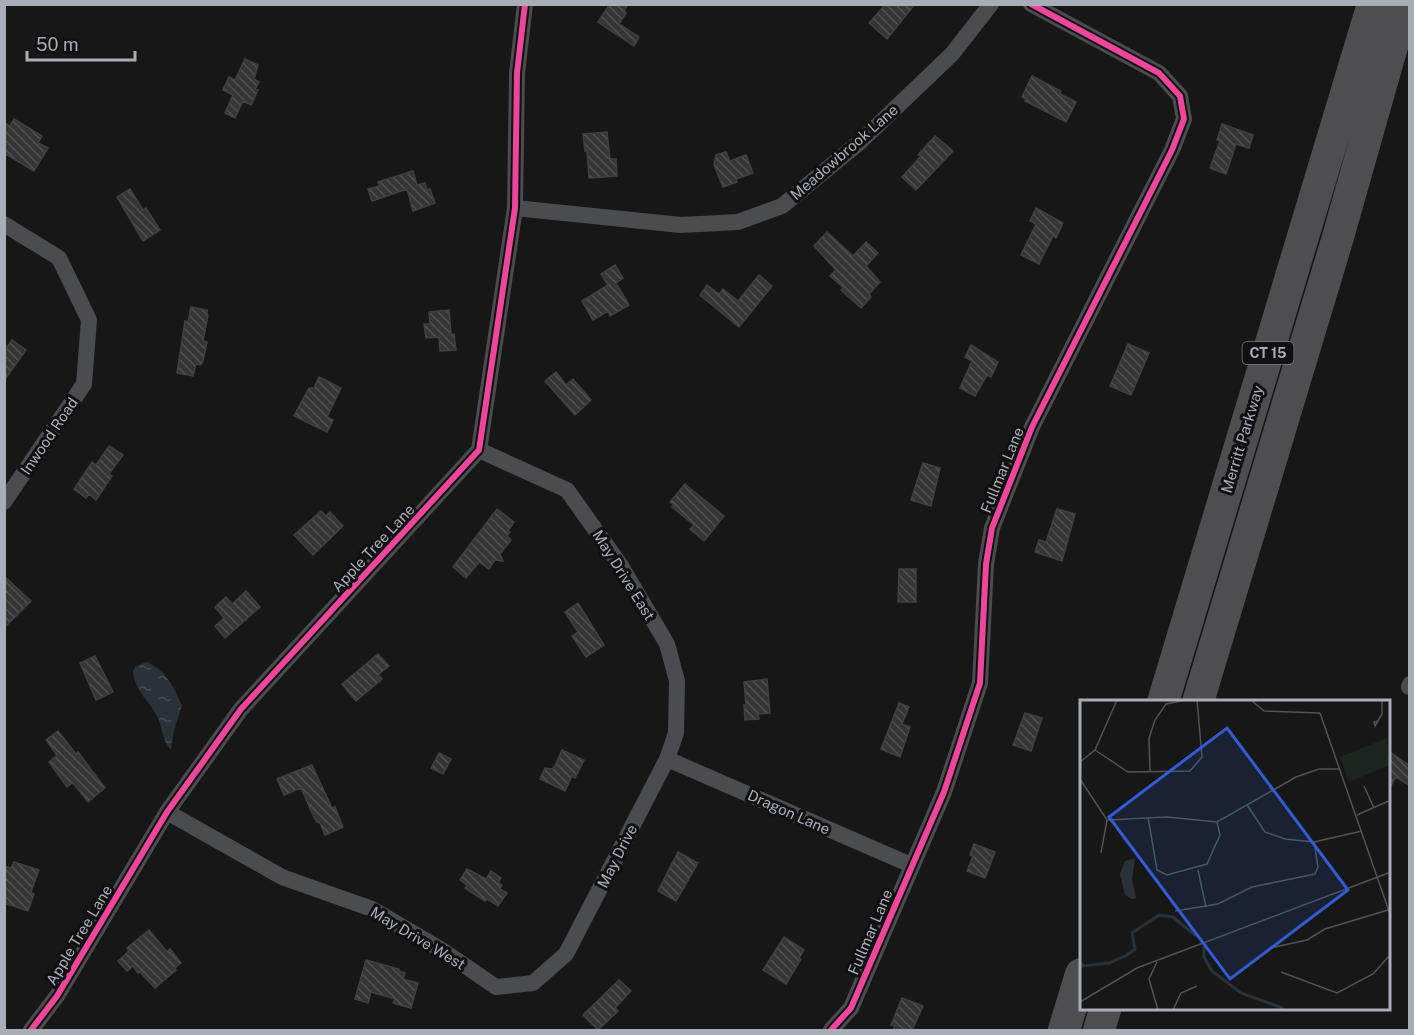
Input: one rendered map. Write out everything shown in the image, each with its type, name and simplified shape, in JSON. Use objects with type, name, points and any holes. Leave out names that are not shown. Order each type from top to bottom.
[{"type":"highway","name":"Merritt Parkway","points":[[1164,700],[1374,4]]},
{"type":"highway","name":"CT 15","points":[[1199,700],[1338,237],[1404,4]]},
{"type":"highway","points":[[1064,1030],[1080,977]]},
{"type":"highway","points":[[1099,1030],[1105,1011]]},
{"type":"street","points":[[479,450],[515,208],[517,73],[525,4]]},
{"type":"street","name":"Meadowbrook Lane","points":[[515,208],[681,225],[738,222],[782,206],[860,142],[952,54],[991,4]]},
{"type":"street","name":"Fullmar Lane","points":[[831,1030],[851,1008],[944,792],[980,683],[986,564],[992,528],[1032,427],[1172,150],[1184,118],[1180,96],[1159,73],[1031,4]]},
{"type":"street","name":"Inwood Road","points":[[4,224],[59,258],[89,320],[84,384],[4,501]]},
{"type":"street","name":"May Drive East","points":[[479,450],[567,490],[621,566],[667,644],[677,681],[676,733],[667,759]]},
{"type":"street","name":"Apple Tree Lane","points":[[32,1030],[57,996],[167,812],[241,709],[479,450]]},
{"type":"street","name":"Dragon Lane","points":[[667,759],[911,865]]},
{"type":"street","name":"May Drive","points":[[566,954],[667,759]]},
{"type":"street","name":"May Drive West","points":[[167,812],[282,877],[372,909],[445,952],[496,987],[533,983],[566,954]]},
{"type":"water","points":[[147,662],[169,680],[182,706],[174,730],[171,750],[164,739],[155,712],[139,690],[134,678],[133,671],[136,666]]},
{"type":"building","points":[[610,4],[628,4],[624,11],[626,13],[619,24],[639,37],[634,46],[598,22]]},
{"type":"building","points":[[886,4],[915,4],[887,39],[869,23]]},
{"type":"building","points":[[245,59],[258,65],[254,79],[259,82],[255,89],[258,90],[251,105],[243,101],[235,118],[225,113],[233,95],[223,90],[229,77],[235,80]]},
{"type":"building","points":[[1032,76],[1061,91],[1060,94],[1076,102],[1066,122],[1025,101],[1026,99],[1022,97]]},
{"type":"building","points":[[14,119],[42,136],[38,143],[48,148],[34,171],[4,153],[4,122],[10,126]]},
{"type":"building","points":[[1222,124],[1253,135],[1249,148],[1236,144],[1226,174],[1210,168],[1220,141],[1217,140]]},
{"type":"building","points":[[607,132],[610,159],[616,159],[617,176],[589,178],[587,150],[585,151],[583,134]]},
{"type":"building","points":[[935,136],[953,151],[916,190],[902,177]]},
{"type":"building","points":[[726,152],[730,161],[746,155],[753,173],[723,187],[714,165],[716,155]]},
{"type":"building","points":[[413,171],[417,185],[425,183],[435,203],[413,211],[407,189],[372,201],[368,189],[380,186],[378,182]]},
{"type":"building","points":[[130,189],[143,210],[146,208],[160,230],[143,241],[117,197]]},
{"type":"building","points":[[1036,208],[1063,223],[1056,238],[1053,236],[1039,264],[1021,255],[1036,224],[1030,221]]},
{"type":"building","points":[[827,232],[853,256],[866,242],[878,253],[866,266],[880,282],[869,294],[871,297],[861,308],[841,290],[844,288],[830,276],[836,270],[814,246]]},
{"type":"building","points":[[615,265],[623,278],[616,283],[629,305],[610,316],[608,311],[593,320],[582,301],[608,285],[601,274]]},
{"type":"building","points":[[759,275],[772,286],[739,327],[700,295],[707,285],[719,294],[723,289],[738,301]]},
{"type":"building","points":[[191,307],[207,310],[208,315],[203,341],[207,342],[203,361],[201,365],[196,364],[193,376],[177,373],[185,321],[188,322]]},
{"type":"building","points":[[449,310],[451,335],[454,334],[456,350],[440,351],[439,337],[426,338],[424,324],[430,324],[429,312]]},
{"type":"building","points":[[12,340],[26,350],[4,381],[4,351]]},
{"type":"building","points":[[1128,344],[1149,353],[1131,395],[1110,386]]},
{"type":"building","points":[[971,345],[998,362],[991,377],[987,375],[975,396],[960,388],[972,361],[965,357]]},
{"type":"building","points":[[556,372],[566,385],[573,379],[591,400],[575,415],[545,381]]},
{"type":"building","points":[[319,377],[341,388],[327,417],[333,420],[327,432],[294,416],[309,388],[314,388]]},
{"type":"building","points":[[109,446],[123,455],[109,474],[112,476],[96,500],[89,494],[86,498],[74,489],[92,462],[96,465]]},
{"type":"building","points":[[923,463],[940,468],[931,506],[911,500]]},
{"type":"building","points":[[685,484],[724,516],[704,541],[690,529],[694,525],[672,507],[674,505],[670,502]]},
{"type":"building","points":[[497,509],[514,522],[507,536],[511,540],[500,554],[503,561],[495,560],[489,569],[479,562],[466,578],[453,567]]},
{"type":"building","points":[[1057,509],[1075,514],[1062,561],[1035,552],[1039,540],[1046,542]]},
{"type":"building","points":[[321,511],[326,516],[330,512],[343,526],[313,555],[294,535]]},
{"type":"building","points":[[899,569],[916,569],[916,602],[898,602]]},
{"type":"building","points":[[4,576],[31,601],[4,628]]},
{"type":"building","points":[[246,591],[260,607],[225,638],[215,626],[224,618],[215,607],[226,597],[232,604]]},
{"type":"building","points":[[578,603],[604,645],[586,657],[572,636],[578,632],[565,612]]},
{"type":"building","points":[[378,654],[389,666],[378,675],[382,679],[356,701],[342,684]]},
{"type":"building","points":[[95,656],[113,692],[96,700],[80,663]]},
{"type":"building","points":[[767,679],[770,713],[758,714],[759,719],[745,720],[744,682]]},
{"type":"building","points":[[899,703],[909,707],[902,724],[910,727],[900,757],[881,749]]},
{"type":"building","points":[[1025,713],[1042,718],[1031,751],[1013,745]]},
{"type":"building","points":[[58,731],[76,754],[78,752],[105,788],[88,802],[74,784],[67,787],[49,762],[57,755],[46,740]]},
{"type":"building","points":[[562,750],[584,760],[575,778],[572,776],[565,791],[540,779],[545,768],[552,769],[555,766]]},
{"type":"building","points":[[1390,752],[1410,766],[1410,786],[1396,777],[1390,787]]},
{"type":"building","points":[[439,753],[451,759],[443,774],[431,768]]},
{"type":"building","points":[[312,765],[343,827],[325,835],[301,788],[284,795],[277,779]]},
{"type":"building","points":[[974,844],[995,852],[985,878],[967,871],[973,856],[970,855]]},
{"type":"building","points":[[678,852],[698,863],[676,901],[658,891]]},
{"type":"building","points":[[14,862],[39,870],[31,892],[34,894],[28,911],[4,903],[4,866],[11,868]]},
{"type":"building","points":[[467,869],[486,879],[491,871],[501,878],[498,883],[502,885],[500,889],[507,893],[498,906],[487,899],[485,901],[465,888],[467,885],[460,880]]},
{"type":"building","points":[[149,930],[167,952],[170,949],[181,963],[155,988],[133,966],[127,971],[118,961],[129,951],[127,948]]},
{"type":"building","points":[[784,937],[804,950],[786,984],[763,970]]},
{"type":"building","points":[[366,960],[399,969],[405,973],[403,979],[418,983],[411,1008],[393,1003],[395,999],[371,992],[368,1003],[355,999]]},
{"type":"building","points":[[619,980],[631,991],[615,1008],[618,1011],[598,1030],[583,1015]]},
{"type":"building","points":[[902,998],[923,1006],[912,1030],[893,1030],[895,1026],[891,1025]]},
{"type":"cycle path","points":[[31,1030],[57,996],[167,812],[241,709],[479,450],[515,208],[517,73],[525,4]]},
{"type":"cycle path","points":[[831,1030],[851,1008],[944,792],[980,683],[986,564],[992,528],[1032,427],[1172,150],[1184,119],[1180,96],[1159,73],[1031,4]]}]
